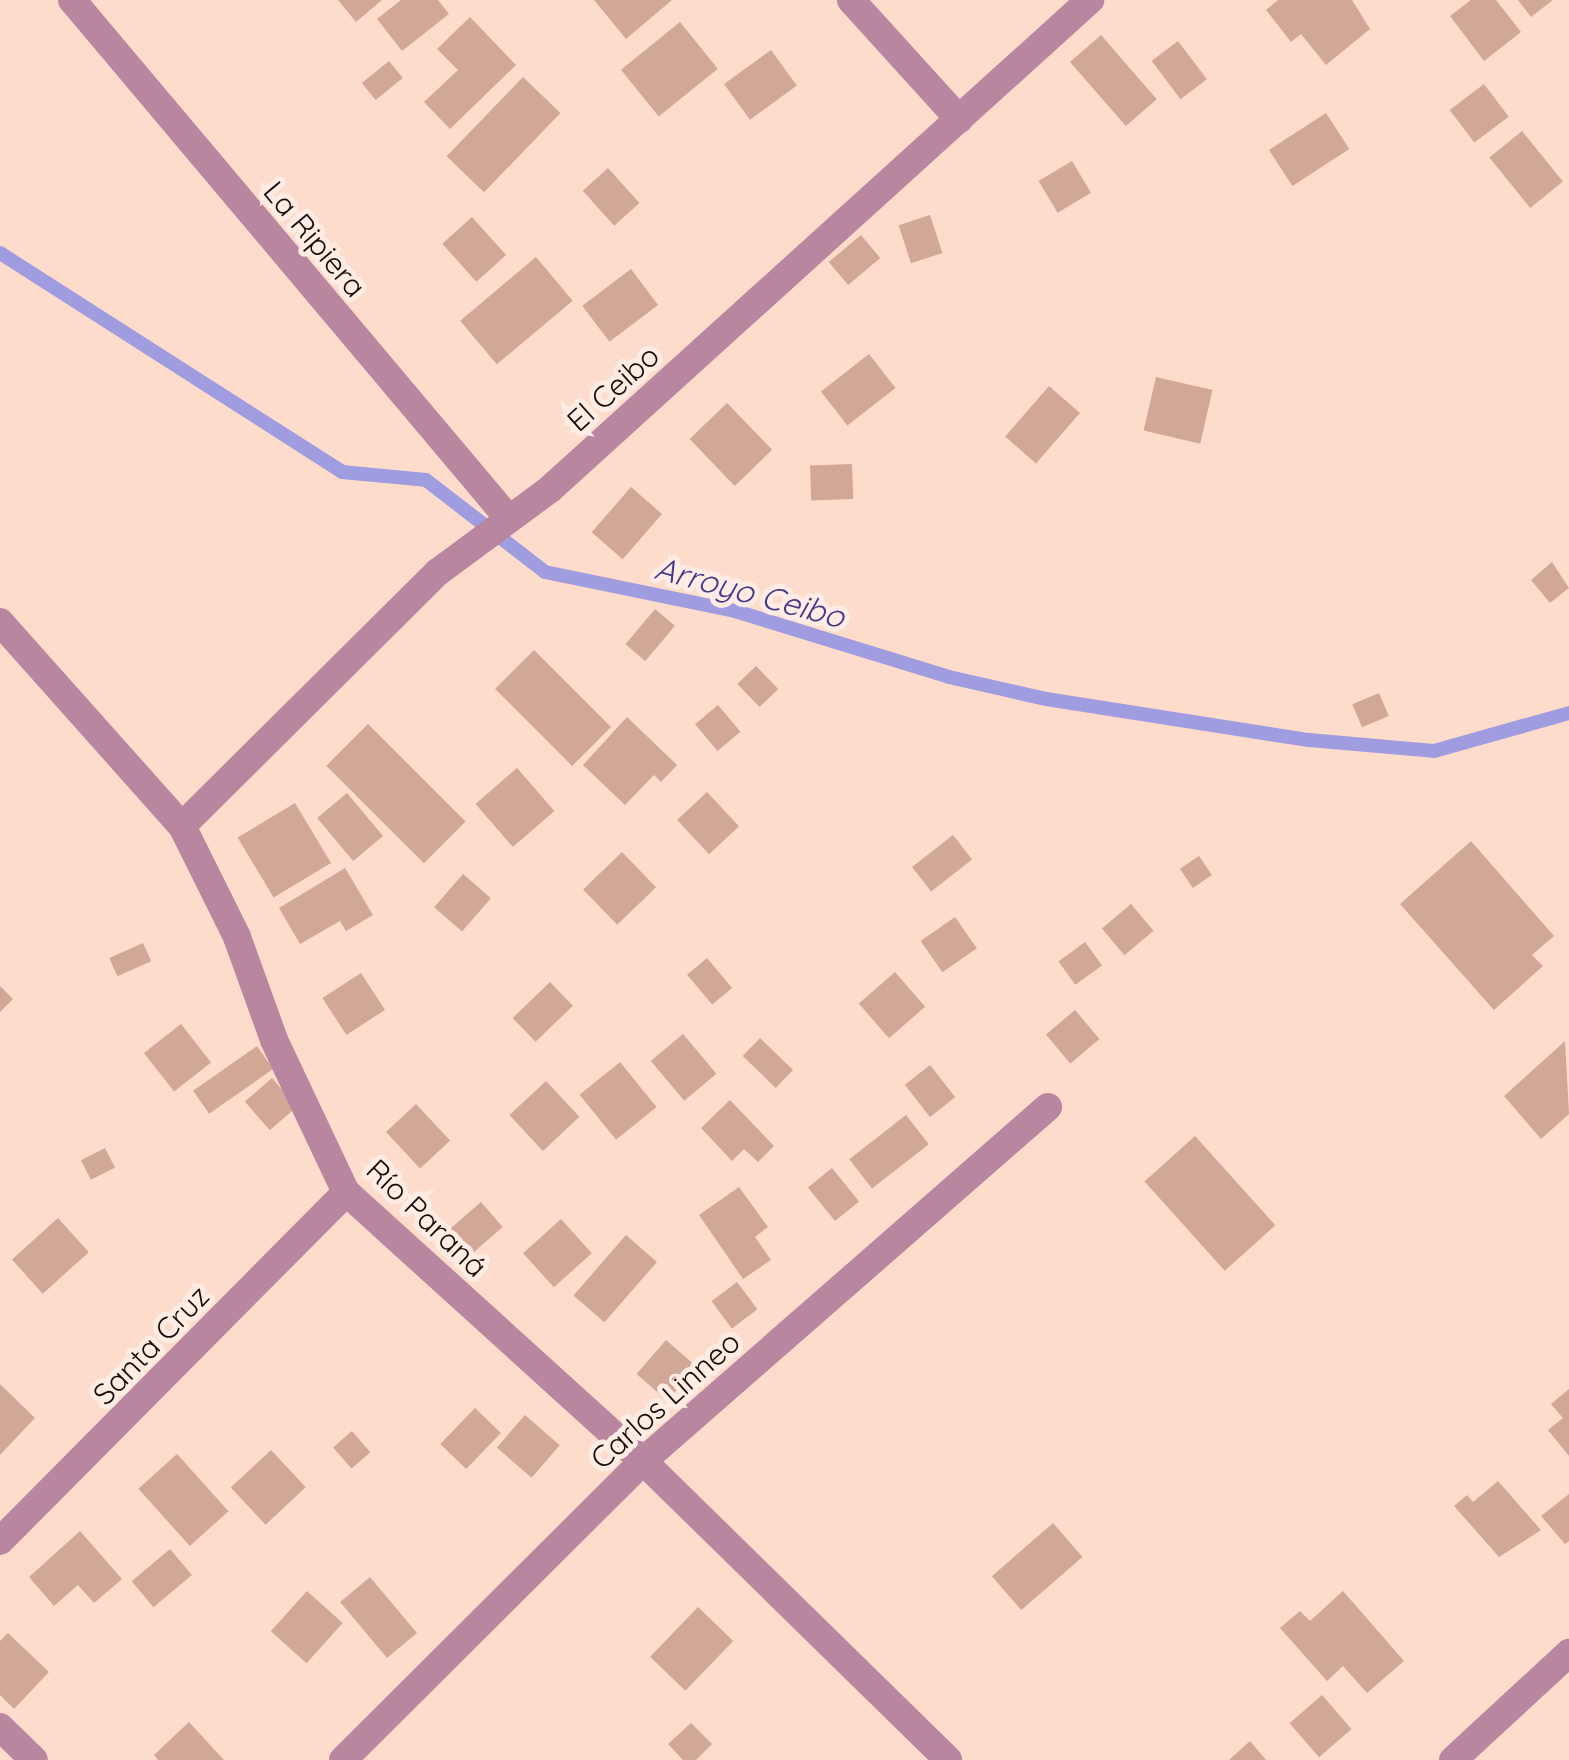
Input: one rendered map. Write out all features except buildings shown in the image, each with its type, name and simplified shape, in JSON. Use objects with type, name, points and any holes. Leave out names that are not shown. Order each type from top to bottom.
[{"type":"street","name":"La Ripiera","points":[[72,0],[509,520]]},
{"type":"street","points":[[852,0],[959,119]]},
{"type":"street","name":"El Ceibo","points":[[182,826],[438,572],[550,489],[1090,0]]},
{"type":"street","name":"Río Paraná","points":[[0,622],[182,826],[238,937],[274,1040],[346,1192],[643,1461],[948,1760]]},
{"type":"street","name":"Carlos Linneo","points":[[342,1760],[643,1461],[1048,1107]]},
{"type":"street","name":"Santa Cruz","points":[[0,1542],[346,1192]]},
{"type":"street","points":[[1453,1760],[1569,1653]]},
{"type":"street","points":[[0,1727],[34,1760]]},
{"type":"waterway","name":"Arroyo Ceibo","points":[[0,253],[342,472],[426,480],[545,572],[735,611],[949,677],[1046,699],[1309,740],[1434,751],[1569,713]]}]
